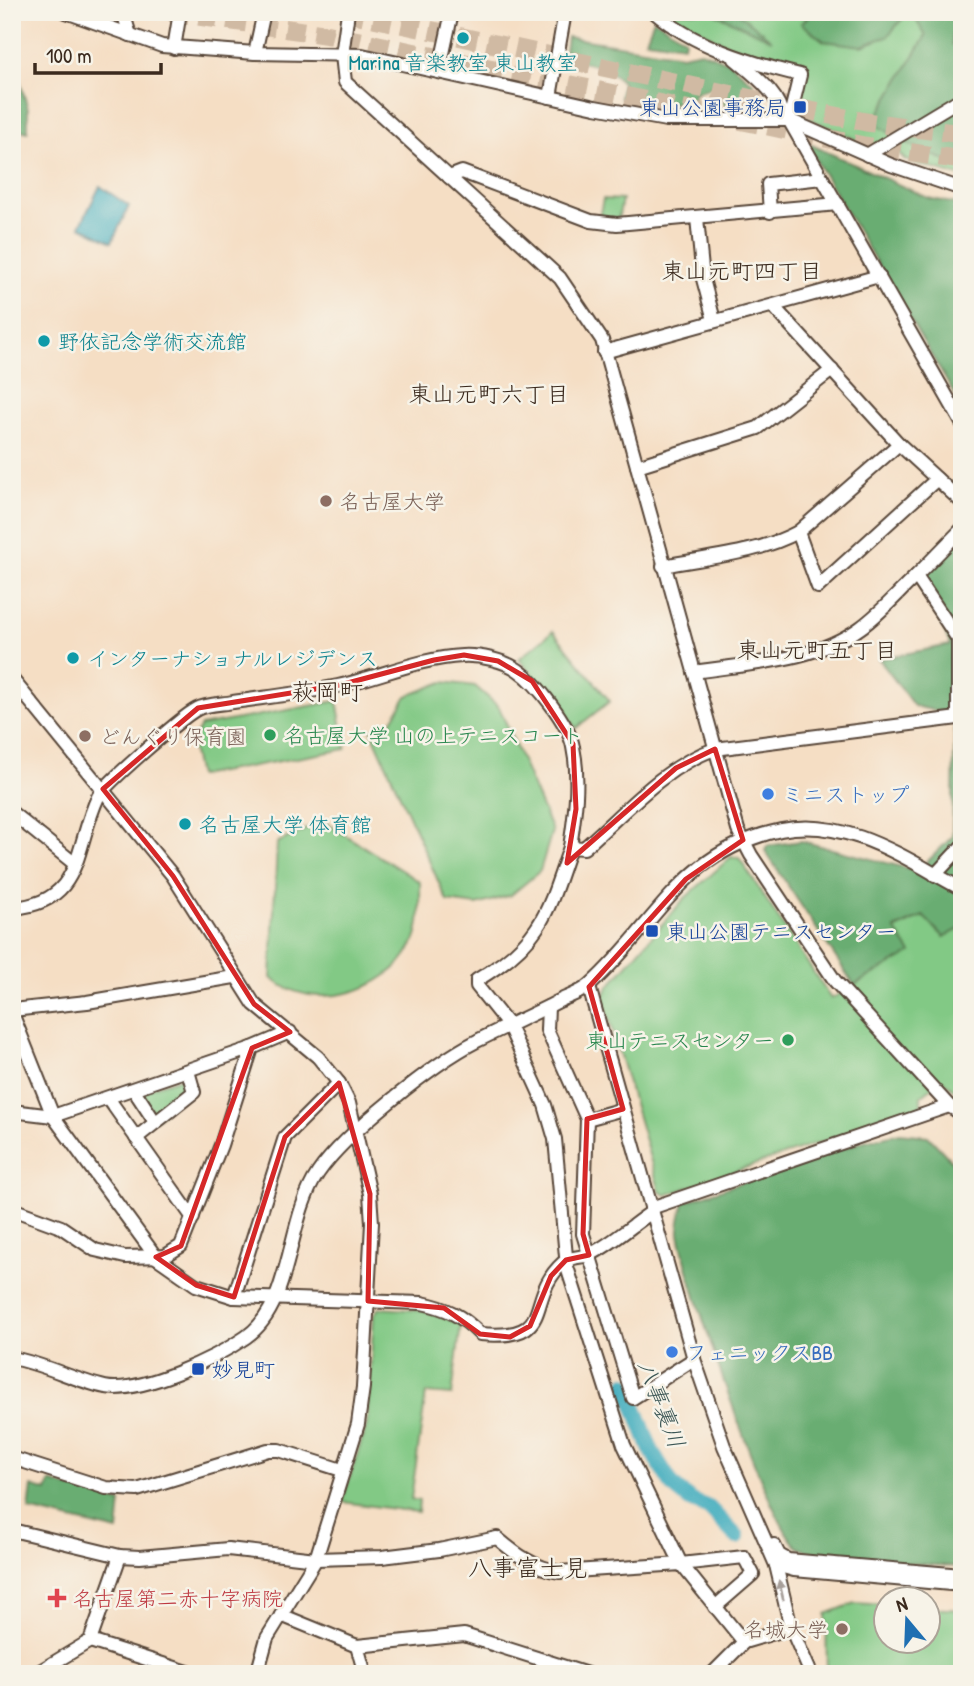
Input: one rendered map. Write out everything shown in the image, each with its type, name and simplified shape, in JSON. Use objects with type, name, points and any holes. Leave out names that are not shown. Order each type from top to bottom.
[{"type":"street","points":[[66,12],[174,48],[362,55],[666,120],[786,120],[937,183],[962,189]]},
{"type":"street","points":[[123,12],[130,35]]},
{"type":"street","points":[[174,48],[180,12]]},
{"type":"street","points":[[255,53],[264,12]]},
{"type":"street","points":[[348,12],[342,55],[345,82],[560,278],[601,341],[743,840],[839,988],[949,1106],[962,1114]]},
{"type":"street","points":[[439,72],[452,12]]},
{"type":"street","points":[[550,97],[565,12]]},
{"type":"street","points":[[654,12],[678,29],[728,53],[800,75],[786,120]]},
{"type":"street","points":[[728,53],[773,94],[782,107],[786,120],[838,204],[962,423]]},
{"type":"street","points":[[867,155],[962,98]]},
{"type":"street","points":[[449,177],[462,172],[592,221],[617,224],[838,204]]},
{"type":"street","points":[[770,212],[768,184],[822,178]]},
{"type":"street","points":[[697,218],[703,279],[713,320]]},
{"type":"street","points":[[604,352],[879,276]]},
{"type":"street","points":[[773,306],[900,444],[962,502]]},
{"type":"street","points":[[637,466],[758,428],[832,370]]},
{"type":"street","points":[[663,566],[779,542],[798,532],[900,444]]},
{"type":"street","points":[[798,532],[818,587],[937,479]]},
{"type":"street","points":[[694,672],[806,654],[834,644],[861,627],[962,529]]},
{"type":"street","points":[[570,847],[584,848],[676,768],[696,755],[715,749],[958,718],[958,639],[916,576]]},
{"type":"street","points":[[12,908],[48,901],[59,892],[75,864],[103,789],[198,708],[340,685],[434,660],[464,655],[498,661],[517,669],[532,681],[557,715],[573,744],[576,809],[570,847],[539,928],[523,948],[477,980],[477,986],[509,1026],[545,1105],[555,1139],[566,1260],[597,1367],[624,1445],[681,1564],[744,1642]]},
{"type":"street","points":[[12,679],[173,876],[234,977],[254,1004],[290,1032],[339,1083],[356,1131],[370,1194],[372,1223],[358,1424],[316,1559],[267,1638],[257,1674]]},
{"type":"street","points":[[12,813],[75,864]]},
{"type":"street","points":[[12,1358],[47,1366],[108,1388],[140,1387],[242,1340],[265,1319],[274,1300],[306,1194],[335,1151],[356,1131],[449,1058],[589,987],[686,879],[725,848],[784,829],[831,830],[876,842],[962,889]]},
{"type":"street","points":[[935,875],[962,846]]},
{"type":"street","points":[[234,977],[12,1012],[53,1116],[156,1256],[196,1285],[234,1297],[422,1303],[444,1308],[463,1317],[480,1334],[510,1337],[530,1326],[551,1276],[566,1260],[589,1255],[652,1210],[949,1106]]},
{"type":"street","points":[[589,987],[694,1359],[723,1438],[782,1563],[791,1629],[811,1674]]},
{"type":"street","points":[[548,1007],[547,1030],[587,1119],[583,1227],[633,1398],[694,1359]]},
{"type":"street","points":[[12,1111],[53,1116],[188,1071],[290,1032]]},
{"type":"street","points":[[12,1209],[61,1227],[94,1250],[125,1257],[165,1256],[181,1246],[221,1146],[252,1048]]},
{"type":"street","points":[[136,1138],[194,1092],[188,1071]]},
{"type":"street","points":[[234,1297],[285,1137],[339,1083]]},
{"type":"street","points":[[134,1090],[155,1122]]},
{"type":"street","points":[[108,1098],[192,1218]]},
{"type":"street","points":[[587,1119],[623,1109]]},
{"type":"street","points":[[12,1458],[106,1488],[137,1490],[268,1450],[279,1450],[342,1470]]},
{"type":"street","points":[[12,1530],[120,1556],[140,1557],[228,1549],[316,1559],[382,1557],[439,1550],[497,1538],[540,1568],[559,1572],[744,1557],[752,1574],[715,1607]]},
{"type":"street","points":[[35,1673],[90,1641],[120,1556]]},
{"type":"street","points":[[782,1563],[962,1575]]},
{"type":"street","points":[[782,1563],[793,1570],[962,1584]]},
{"type":"street","points":[[281,1615],[357,1646],[464,1635],[587,1674]]},
{"type":"street","points":[[712,1674],[744,1642],[791,1629]]},
{"type":"street","points":[[90,1641],[194,1674]]},
{"type":"street","points":[[357,1646],[365,1674]]},
{"type":"highlighted area","points":[[464,655],[498,661],[532,681],[573,744],[576,809],[567,863],[676,768],[715,749],[743,840],[686,879],[589,987],[623,1109],[587,1119],[583,1234],[589,1255],[566,1260],[551,1276],[530,1326],[510,1337],[480,1334],[444,1308],[368,1301],[370,1194],[339,1083],[285,1137],[234,1297],[196,1285],[156,1257],[181,1246],[252,1048],[290,1032],[254,1004],[173,876],[103,789],[198,708],[340,685],[434,660]]},
{"type":"green space","points":[[666,12],[962,12],[962,177],[905,160],[897,151],[859,141],[799,114],[804,77],[801,68],[725,44]]},
{"type":"green space","points":[[737,12],[772,40],[714,13]]},
{"type":"green space","points":[[814,12],[908,12],[888,36],[862,46],[824,41],[801,23]]},
{"type":"green space","points":[[911,12],[955,12],[952,44],[962,46],[962,167],[918,149],[873,123],[926,36]]},
{"type":"green space","points":[[654,19],[685,39],[684,45],[646,40]]},
{"type":"green space","points":[[567,37],[682,55],[701,51],[729,62],[754,84],[740,106],[725,106],[719,86],[693,93],[695,105],[620,98],[622,82],[604,67],[564,58]]},
{"type":"green space","points":[[12,54],[28,109],[28,132],[12,128]]},
{"type":"green space","points":[[805,142],[928,198],[962,205],[962,407]]},
{"type":"green space","points":[[603,199],[622,200],[618,220],[599,218]]},
{"type":"green space","points":[[962,534],[962,928],[944,937],[923,916],[895,929],[911,953],[854,985],[765,851],[767,846],[801,841],[918,871],[952,837],[955,715],[914,706],[879,659],[950,645],[922,574]]},
{"type":"green space","points":[[553,631],[610,701],[576,728],[519,659]]},
{"type":"green space","points":[[443,682],[475,686],[499,707],[552,831],[540,871],[511,895],[477,905],[447,901],[371,730],[389,725],[407,696]]},
{"type":"green space","name":"名古屋大学 山の上テニスコート","points":[[337,701],[346,749],[198,776],[191,743],[201,726]]},
{"type":"green space","points":[[323,821],[420,882],[417,931],[412,946],[401,962],[368,986],[349,993],[328,996],[308,995],[288,989],[271,978],[277,843]]},
{"type":"green space","name":"東山テニスセンター","points":[[731,857],[739,858],[831,999],[910,953],[895,930],[923,916],[962,928],[962,1096],[942,1080],[921,1096],[921,1108],[666,1195],[660,1192],[603,998],[608,987],[684,899]]},
{"type":"green space","points":[[183,1077],[190,1089],[156,1119],[142,1093]]},
{"type":"green space","points":[[900,1133],[928,1136],[962,1172],[962,1567],[850,1558],[798,1547],[785,1530],[749,1451],[696,1298],[679,1234],[684,1202],[864,1141]]},
{"type":"green space","points":[[379,1308],[427,1311],[461,1324],[452,1395],[426,1393],[411,1499],[419,1501],[418,1512],[342,1502],[367,1424],[374,1314]]},
{"type":"green space","points":[[50,1482],[121,1502],[118,1531],[29,1510],[32,1486],[47,1491]]},
{"type":"green space","name":"名城大学","points":[[855,1603],[872,1604],[872,1654],[942,1654],[942,1609],[962,1610],[962,1674],[827,1674],[826,1614]]},
{"type":"water","points":[[100,186],[129,206],[112,242],[80,226]]},
{"type":"waterway","name":"八事裏川","points":[[626,1384],[651,1450],[673,1486],[690,1500],[709,1508],[737,1537]]},
{"type":"tunnel","points":[[170,12],[330,35],[864,146],[962,160]]},
{"type":"tunnel","points":[[345,12],[785,106],[866,122],[962,134]]},
{"type":"place","name":"Marina 音楽教室 東山教室","points":[[463,38]]},
{"type":"place","name":"東山公園事務局","points":[[800,107]]},
{"type":"place","name":"野依記念学術交流館","points":[[44,341]]},
{"type":"place","name":"名古屋大学","points":[[326,501]]},
{"type":"place","name":"インターナショナルレジデンス","points":[[73,658]]},
{"type":"place","name":"名古屋大学 山の上テニスコート","points":[[270,735]]},
{"type":"place","name":"どんぐり保育園","points":[[85,736]]},
{"type":"place","name":"ミニストップ","points":[[768,794]]},
{"type":"place","name":"名古屋大学 体育館","points":[[185,824]]},
{"type":"place","name":"東山公園テニスセンター","points":[[652,931]]},
{"type":"place","name":"東山テニスセンター","points":[[788,1040]]},
{"type":"place","name":"フェニックスBB","points":[[672,1352]]},
{"type":"place","name":"妙見町","points":[[198,1369]]},
{"type":"place","name":"名古屋第二赤十字病院","points":[[57,1598]]},
{"type":"place","name":"名城大学","points":[[842,1629]]},
{"type":"district","name":"東山元町四丁目","points":[[742,270]]},
{"type":"district","name":"東山元町六丁目","points":[[489,393]]},
{"type":"district","name":"東山元町五丁目","points":[[817,649]]},
{"type":"district","name":"萩岡町","points":[[327,691]]},
{"type":"district","name":"八事富士見","points":[[528,1567]]}]
